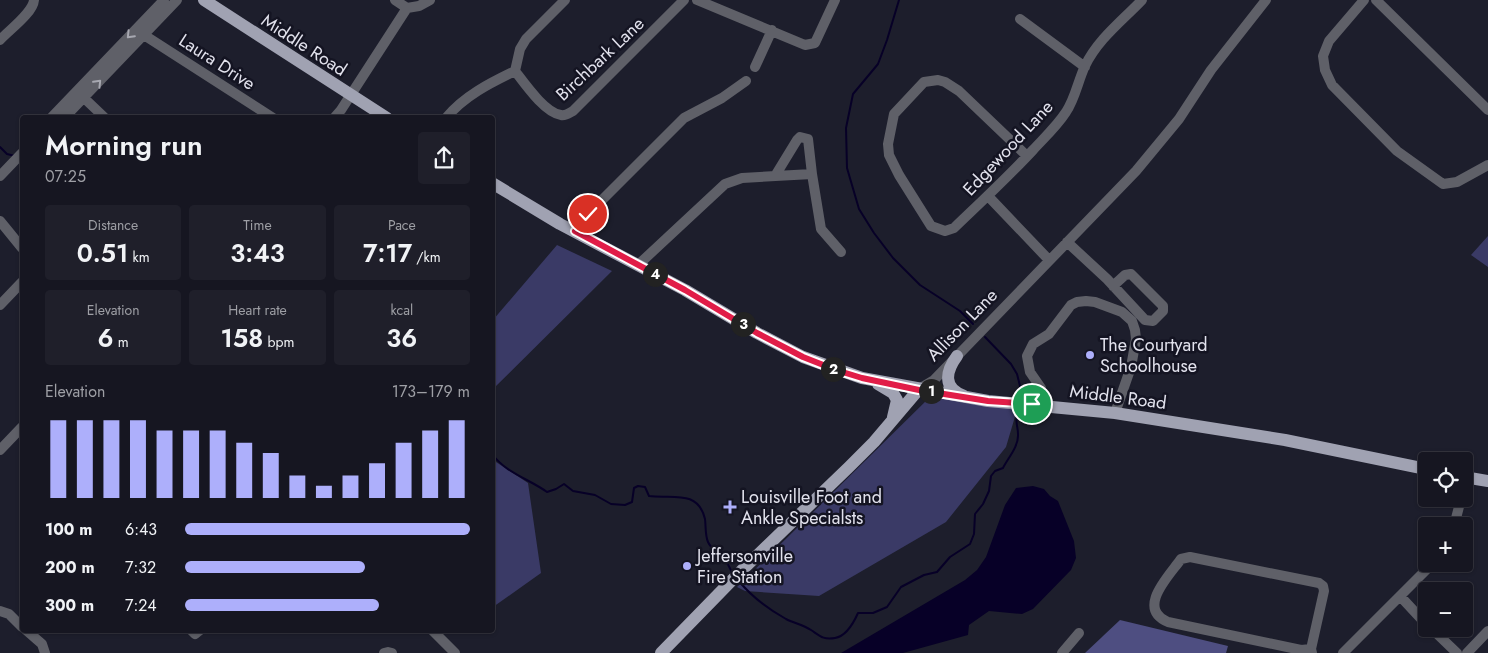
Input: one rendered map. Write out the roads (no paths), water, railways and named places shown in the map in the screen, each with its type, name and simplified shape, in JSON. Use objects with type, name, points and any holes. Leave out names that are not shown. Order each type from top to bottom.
[{"type":"main road","name":"Middle Road","points":[[204,0],[382,115]]},
{"type":"main road","name":"Middle Road","points":[[495,185],[575,231],[685,290],[757,333],[803,357],[836,370],[919,390],[1044,406],[1115,412],[1286,440],[1418,467]]},
{"type":"main road","points":[[957,356],[950,366],[947,375],[950,385],[958,394],[966,397]]},
{"type":"main road","points":[[872,380],[893,393],[897,400],[892,419]]},
{"type":"main road","name":"Allison Lane","points":[[661,653],[735,577],[874,442],[919,390]]},
{"type":"main road","points":[[1473,479],[1488,481]]},
{"type":"street","points":[[0,40],[34,5],[34,0]]},
{"type":"street","points":[[54,115],[164,0]]},
{"type":"street","points":[[67,115],[177,0]]},
{"type":"street","points":[[394,0],[407,8],[420,6],[430,0]]},
{"type":"street","points":[[449,115],[460,103],[487,84],[515,71],[516,60],[523,44],[565,0]]},
{"type":"street","name":"Birchbark Lane","points":[[515,71],[534,97],[559,115],[565,115],[573,111],[684,0]]},
{"type":"street","points":[[697,0],[805,45],[814,43],[835,0]]},
{"type":"street","name":"Edgewood Lane","points":[[1027,156],[959,91],[938,80],[924,82],[894,114],[888,144],[889,155],[899,175],[931,226],[945,231],[954,228],[988,196],[1027,156],[1057,124],[1067,110],[1085,67],[1094,51],[1105,37],[1142,0]]},
{"type":"street","name":"Allison Lane","points":[[919,390],[934,380],[1136,171],[1165,137],[1184,112],[1211,70],[1266,0]]},
{"type":"street","points":[[1364,0],[1329,41],[1323,56],[1325,70],[1332,85],[1397,151],[1435,180],[1443,184],[1457,182],[1488,165]]},
{"type":"street","points":[[1376,0],[1488,110]]},
{"type":"street","points":[[337,115],[407,8]]},
{"type":"street","points":[[1020,19],[1085,67]]},
{"type":"street","points":[[755,67],[772,30]]},
{"type":"street","name":"Laura Drive","points":[[144,35],[268,115]]},
{"type":"street","points":[[575,231],[588,214],[684,118],[733,91],[746,81]]},
{"type":"street","points":[[84,98],[102,115]]},
{"type":"street","points":[[775,176],[797,140],[805,137],[809,141],[821,229],[842,252]]},
{"type":"street","points":[[0,176],[20,156]]},
{"type":"street","points":[[638,265],[718,188],[725,184],[742,178],[812,174]]},
{"type":"street","points":[[988,196],[1049,260]]},
{"type":"street","points":[[0,221],[20,246]]},
{"type":"street","points":[[1066,242],[1147,321],[1153,321],[1162,311],[1163,306],[1131,274],[1125,274],[1113,286]]},
{"type":"street","points":[[0,305],[20,284]]},
{"type":"street","points":[[1044,406],[1041,388],[1030,372],[1027,356],[1033,344],[1049,334],[1071,305],[1086,301],[1095,302],[1122,312],[1132,321],[1135,330],[1131,367],[1115,412]]},
{"type":"street","points":[[0,450],[20,429]]},
{"type":"street","points":[[1190,557],[1319,583],[1323,586],[1324,591],[1311,651],[1168,622],[1161,619],[1156,612],[1154,608],[1155,596],[1181,559],[1190,557]]},
{"type":"street","points":[[1343,653],[1424,572]]},
{"type":"street","points":[[1400,596],[1418,615]]},
{"type":"street","points":[[0,611],[9,614],[20,625]]},
{"type":"street","points":[[1466,653],[1488,632]]},
{"type":"street","points":[[29,633],[42,644],[45,653]]},
{"type":"street","points":[[435,633],[455,653]]},
{"type":"street","points":[[1062,653],[1080,633]]},
{"type":"street","points":[[1440,637],[1457,653]]},
{"type":"street","points":[[384,653],[392,653]]},
{"type":"waterway","points":[[899,0],[878,64],[853,94],[846,128],[847,168],[859,209],[893,258],[920,285],[960,311],[973,324]]},
{"type":"waterway","points":[[0,147],[7,154],[15,156]]},
{"type":"waterway","points":[[985,337],[1011,364],[1017,374],[1022,394]]},
{"type":"waterway","points":[[738,580],[760,602],[786,619],[808,628],[825,638],[835,638],[843,635],[858,613],[873,613],[887,607],[901,587],[924,575],[937,572],[950,557],[970,544],[974,534],[975,514],[983,504],[989,491],[991,476],[995,471],[1003,468],[1017,443],[1017,420],[1021,411]]},
{"type":"waterway","points":[[495,458],[511,471],[547,492],[564,484],[573,491],[595,495],[611,504],[625,505],[632,502],[634,488],[638,486],[645,487],[649,496],[690,499],[696,503],[705,519],[706,537],[709,545],[725,561],[732,573]]},
{"type":"place","name":"The Courtyard Schoolhouse","points":[[1090,355]]},
{"type":"place","name":"Louisville Foot and Ankle Specialsts","points":[[730,507]]},
{"type":"place","name":"Jeffersonville Fire Station","points":[[687,566]]}]
